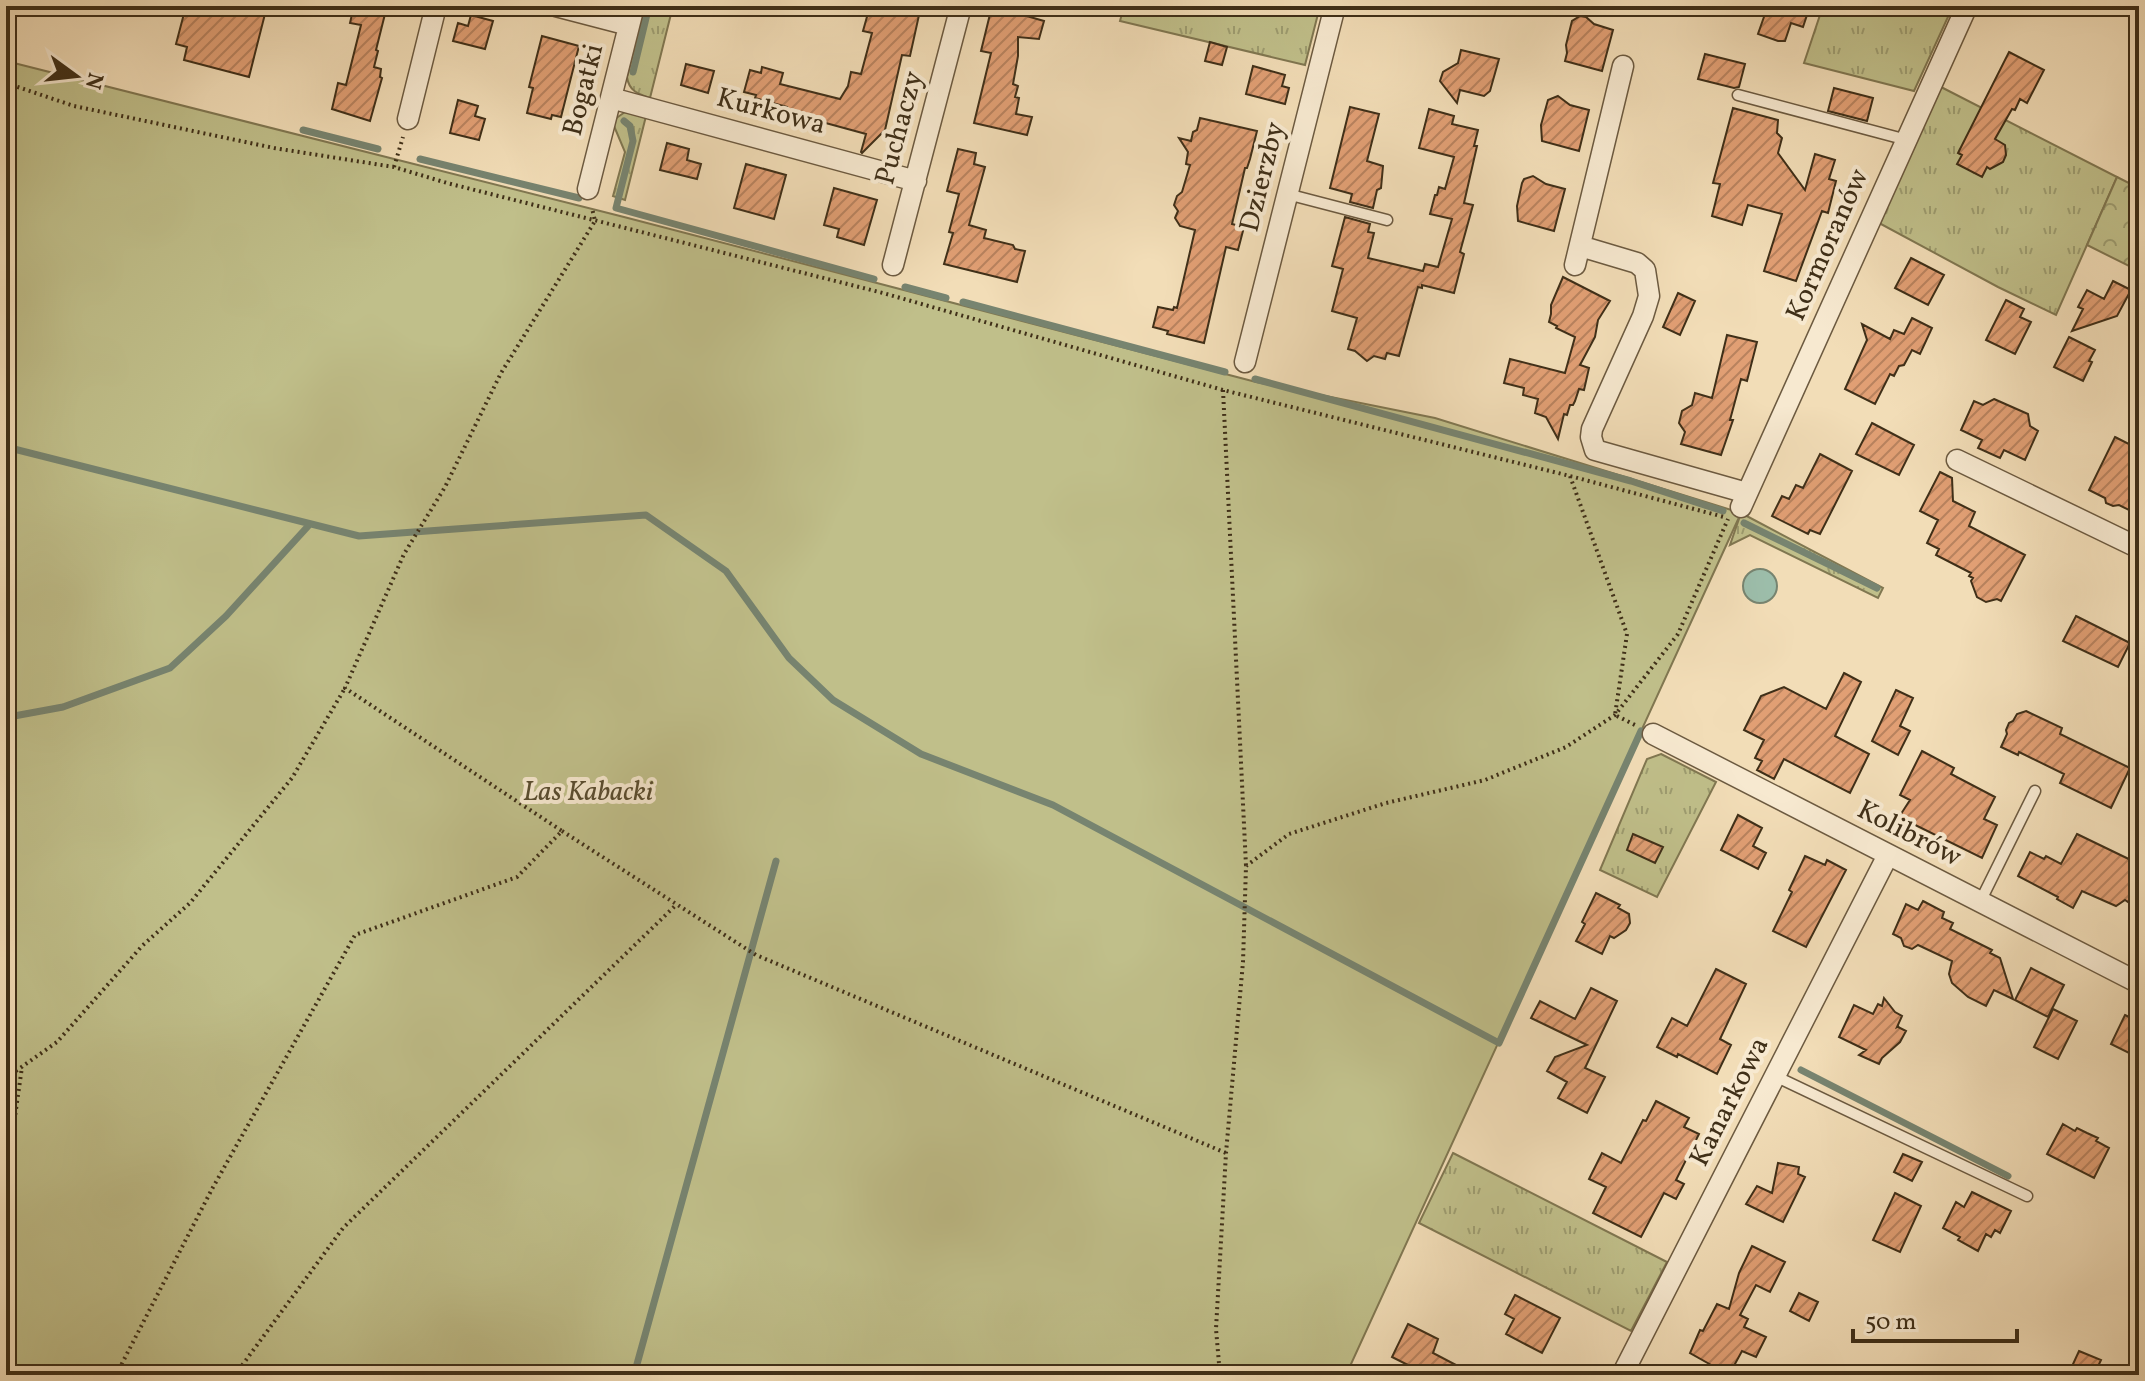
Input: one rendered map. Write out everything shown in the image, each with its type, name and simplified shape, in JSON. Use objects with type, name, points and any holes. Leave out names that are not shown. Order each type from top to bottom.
[{"type":"street","points":[[408,119],[436,6]]},
{"type":"street","points":[[556,6],[632,16]]},
{"type":"street","name":"Puchaczy","points":[[893,265],[961,6]]},
{"type":"street","name":"Dzierzby","points":[[1245,362],[1335,6]]},
{"type":"street","name":"Kormoranów","points":[[1623,66],[1578,255],[1637,263],[1645,270],[1649,296],[1591,437],[1595,450],[1744,500],[1967,6]]},
{"type":"street","name":"Bogatki","points":[[588,189],[632,16]]},
{"type":"street","name":"Kurkowa","points":[[611,98],[916,181]]},
{"type":"street","points":[[1957,460],[2139,548]]},
{"type":"street","name":"Kolibrów","points":[[1653,734],[2139,983]]},
{"type":"street","name":"Kanarkowa","points":[[1622,1375],[1888,855]]},
{"type":"lane","points":[[1738,95],[1907,140]]},
{"type":"lane","points":[[1287,194],[1387,220]]},
{"type":"lane","points":[[1980,902],[2035,791]]},
{"type":"lane","points":[[1775,1076],[2027,1196]]},
{"type":"path","points":[[6,83],[74,106],[274,148],[394,167],[883,293],[1223,390],[1728,518],[1678,634],[1615,715],[1566,747],[1485,780],[1386,803],[1289,834],[1246,866]]},
{"type":"path","points":[[394,167],[408,119]]},
{"type":"path","points":[[6,1078],[57,1042],[142,946],[190,903],[292,778],[345,688],[404,554],[445,487],[501,373],[595,221]]},
{"type":"path","points":[[1220,1375],[1216,1329],[1226,1153],[1243,962],[1246,866],[1223,390]]},
{"type":"path","points":[[1570,476],[1627,634],[1615,715]]},
{"type":"path","points":[[345,688],[756,955],[1226,1153]]},
{"type":"path","points":[[1615,715],[1653,734]]},
{"type":"path","points":[[116,1375],[212,1189],[355,935],[517,877],[562,831]]},
{"type":"path","points":[[235,1375],[343,1228],[677,904]]},
{"type":"path","points":[[6,1180],[22,1067]]},
{"type":"green space","points":[[645,6],[673,6],[650,98],[632,89],[627,77]]},
{"type":"green space","points":[[1124,6],[1320,6],[1305,65],[1120,21]]},
{"type":"green space","points":[[1823,6],[1953,6],[1914,91],[1804,63]]},
{"type":"green space","name":"Las Kabacki","points":[[6,61],[624,217],[1256,382],[1435,418],[1741,513],[1346,1375],[6,1375]]},
{"type":"green space","points":[[1941,87],[2117,177],[2056,315],[1879,223]]},
{"type":"green space","points":[[625,112],[646,116],[625,200],[613,196],[625,152],[614,126],[615,119]]},
{"type":"green space","points":[[2117,177],[2139,188],[2139,271],[2087,245]]},
{"type":"green space","points":[[1741,513],[1883,588],[1878,598],[1750,535],[1730,545]]},
{"type":"green space","points":[[1661,754],[1716,782],[1657,897],[1600,870],[1647,759]]},
{"type":"green space","points":[[1453,1153],[1667,1262],[1631,1331],[1419,1223]]},
{"type":"shaded area","points":[[1760,569],[1772,574],[1777,586],[1772,598],[1760,603],[1748,598],[1743,586],[1748,574]]},
{"type":"building","points":[[186,6],[267,6],[249,77],[184,60],[187,47],[176,44]]},
{"type":"building","points":[[354,6],[387,6],[374,67],[381,69],[382,78],[370,121],[332,109],[338,83],[346,85],[361,25],[350,23]]},
{"type":"building","points":[[870,6],[921,6],[910,56],[902,55],[885,130],[862,153],[866,134],[811,119],[809,126],[784,120],[787,107],[744,92],[750,70],[761,73],[762,67],[783,73],[780,84],[840,99],[848,86],[851,72],[861,74],[872,33],[863,31]]},
{"type":"building","points":[[992,6],[1044,21],[1039,39],[1018,37],[1013,84],[1018,86],[1016,114],[1032,117],[1027,135],[974,123],[991,53],[981,51]]},
{"type":"building","points":[[1752,6],[1810,6],[1803,27],[1791,23],[1785,41],[1778,41],[1758,34],[1765,14],[1751,10]]},
{"type":"building","points":[[471,15],[493,21],[485,49],[453,41],[458,23],[468,26]]},
{"type":"building","points":[[1580,16],[1613,30],[1602,71],[1565,61],[1572,21]]},
{"type":"building","points":[[542,36],[579,46],[561,117],[552,115],[551,119],[527,113],[533,88],[529,87]]},
{"type":"building","points":[[1210,42],[1227,47],[1222,65],[1205,61]]},
{"type":"building","points":[[1461,50],[1499,59],[1490,91],[1484,96],[1460,90],[1457,103],[1440,81],[1443,72],[1458,63]]},
{"type":"building","points":[[2009,52],[2044,70],[2027,103],[2020,99],[1995,139],[2005,145],[2003,162],[1990,169],[1987,167],[1982,177],[1957,164],[1962,155],[1958,153]]},
{"type":"building","points":[[1705,54],[1745,64],[1739,87],[1698,79]]},
{"type":"building","points":[[686,64],[714,71],[708,93],[681,85]]},
{"type":"building","points":[[1253,66],[1285,75],[1282,86],[1289,88],[1285,104],[1246,94]]},
{"type":"building","points":[[1834,88],[1873,98],[1867,121],[1828,111]]},
{"type":"building","points":[[1558,96],[1570,105],[1589,110],[1579,151],[1542,141],[1541,125],[1548,100]]},
{"type":"building","points":[[458,100],[478,106],[475,116],[485,119],[479,140],[450,133]]},
{"type":"building","points":[[1350,107],[1379,114],[1367,161],[1383,166],[1381,188],[1377,190],[1373,208],[1350,202],[1352,194],[1330,188]]},
{"type":"building","points":[[1733,108],[1778,120],[1777,133],[1782,138],[1778,153],[1805,190],[1815,154],[1835,160],[1829,179],[1836,181],[1828,213],[1822,211],[1796,281],[1764,271],[1782,214],[1748,205],[1742,225],[1712,216],[1720,184],[1713,183]]},
{"type":"building","points":[[1429,109],[1454,116],[1452,124],[1478,130],[1464,203],[1473,205],[1460,252],[1464,254],[1454,293],[1422,285],[1422,288],[1418,287],[1399,356],[1387,353],[1385,359],[1374,356],[1367,361],[1348,349],[1357,318],[1332,311],[1343,269],[1332,266],[1345,217],[1370,224],[1368,232],[1374,233],[1368,258],[1423,271],[1425,264],[1438,267],[1452,219],[1430,214],[1439,187],[1445,189],[1454,157],[1419,148]]},
{"type":"building","points":[[1200,118],[1257,131],[1232,224],[1244,227],[1238,250],[1226,247],[1204,343],[1167,334],[1168,331],[1153,327],[1158,307],[1177,308],[1195,230],[1180,226],[1175,218],[1178,211],[1174,205],[1182,192],[1190,165],[1186,164],[1188,152],[1179,138],[1191,141]]},
{"type":"building","points":[[667,143],[689,149],[687,160],[701,164],[697,179],[660,170]]},
{"type":"building","points":[[958,149],[976,153],[974,164],[985,167],[969,225],[986,230],[984,238],[1025,251],[1017,282],[944,264],[959,194],[947,191]]},
{"type":"building","points":[[746,164],[786,175],[774,219],[734,208]]},
{"type":"building","points":[[1533,176],[1546,184],[1565,189],[1554,231],[1518,221],[1517,206],[1522,183]]},
{"type":"building","points":[[834,188],[877,200],[864,245],[837,237],[839,229],[824,225]]},
{"type":"building","points":[[1911,258],[1944,275],[1928,305],[1895,288]]},
{"type":"building","points":[[1563,277],[1610,301],[1598,320],[1595,337],[1580,365],[1589,368],[1584,390],[1579,389],[1567,415],[1564,414],[1558,439],[1546,417],[1535,413],[1538,399],[1523,395],[1524,388],[1504,383],[1510,359],[1565,373],[1575,337],[1549,322],[1551,305]]},
{"type":"building","points":[[2113,281],[2131,290],[2117,316],[2072,331],[2083,309],[2078,307],[2087,290],[2104,299]]},
{"type":"building","points":[[1678,293],[1695,301],[1680,335],[1663,327]]},
{"type":"building","points":[[2006,300],[2024,309],[2020,317],[2031,322],[2015,354],[1986,340]]},
{"type":"building","points":[[1912,318],[1932,328],[1920,354],[1912,350],[1894,376],[1890,374],[1875,404],[1845,389],[1867,340],[1862,324],[1890,339],[1894,330],[1904,334]]},
{"type":"building","points":[[1727,335],[1757,342],[1747,381],[1741,379],[1730,420],[1733,420],[1721,455],[1681,444],[1685,432],[1679,423],[1682,411],[1692,405],[1695,393],[1712,398]]},
{"type":"building","points":[[2069,337],[2095,350],[2083,381],[2054,367]]},
{"type":"building","points":[[1994,399],[2028,414],[2030,426],[2038,431],[2025,460],[2004,450],[2000,458],[1978,448],[1982,440],[1961,430],[1974,401],[1983,405]]},
{"type":"building","points":[[1872,423],[1914,445],[1899,475],[1856,454]]},
{"type":"building","points":[[2115,437],[2139,449],[2139,501],[2133,512],[2106,503],[2105,498],[2089,490]]},
{"type":"building","points":[[1820,454],[1852,471],[1820,534],[1810,530],[1808,534],[1772,516],[1782,496],[1789,499],[1796,485],[1803,488]]},
{"type":"building","points":[[1940,472],[1952,478],[1953,501],[1975,512],[1969,526],[2025,555],[2001,601],[1986,602],[1977,597],[1971,581],[1973,578],[1969,576],[1971,573],[1936,555],[1939,549],[1927,543],[1938,520],[1920,511]]},
{"type":"building","points":[[2076,616],[2130,643],[2118,667],[2063,641]]},
{"type":"building","points":[[1844,673],[1861,682],[1835,736],[1869,754],[1850,793],[1784,759],[1774,779],[1757,770],[1762,761],[1755,758],[1764,740],[1744,730],[1761,696],[1784,687],[1826,709]]},
{"type":"building","points":[[1896,690],[1913,698],[1900,726],[1910,731],[1898,755],[1872,741]]},
{"type":"building","points":[[2026,711],[2062,728],[2060,734],[2130,768],[2111,808],[2060,783],[2064,774],[2019,752],[2018,755],[2001,747],[2009,723],[2017,714]]},
{"type":"building","points":[[1922,751],[1954,768],[1951,774],[1995,797],[1984,819],[1997,825],[1982,858],[1899,817],[1910,800],[1900,795]]},
{"type":"building","points":[[1738,815],[1762,828],[1753,846],[1766,853],[1758,869],[1721,850]]},
{"type":"building","points":[[1633,834],[1663,847],[1655,863],[1627,850]]},
{"type":"building","points":[[2077,834],[2139,864],[2139,899],[2132,895],[2128,902],[2125,900],[2116,906],[2082,891],[2073,908],[2018,876],[2030,852],[2061,864]]},
{"type":"building","points":[[1805,856],[1825,865],[1827,860],[1846,870],[1806,947],[1773,931]]},
{"type":"building","points":[[1596,893],[1620,905],[1618,908],[1629,914],[1630,923],[1614,938],[1610,936],[1602,954],[1576,941]]},
{"type":"building","points":[[1923,901],[1944,912],[1942,918],[1953,923],[1950,929],[1992,950],[1990,953],[2000,958],[2013,999],[1994,990],[1986,1006],[1968,997],[1952,983],[1949,974],[1952,961],[1918,945],[1912,949],[1904,946],[1901,938],[1893,934],[1906,904],[1918,910]]},
{"type":"building","points":[[2031,968],[2064,985],[2048,1017],[2015,1000]]},
{"type":"building","points":[[1716,969],[1746,984],[1720,1039],[1731,1045],[1717,1074],[1657,1047],[1672,1018],[1687,1026]]},
{"type":"building","points":[[1591,988],[1617,1001],[1585,1068],[1605,1077],[1587,1113],[1558,1098],[1567,1082],[1547,1071],[1555,1057],[1587,1045],[1531,1018],[1540,1001],[1575,1019]]},
{"type":"building","points":[[1884,998],[1902,1016],[1897,1027],[1906,1031],[1879,1064],[1859,1055],[1866,1050],[1839,1037],[1854,1005],[1873,1014],[1878,1004],[1882,1006]]},
{"type":"building","points":[[2053,1009],[2077,1021],[2058,1059],[2034,1047]]},
{"type":"building","points":[[2125,1015],[2139,1022],[2139,1058],[2111,1044]]},
{"type":"building","points":[[1656,1101],[1689,1118],[1684,1127],[1699,1134],[1676,1180],[1684,1184],[1676,1199],[1664,1193],[1641,1237],[1593,1213],[1606,1187],[1589,1179],[1602,1153],[1621,1163]]},
{"type":"building","points":[[2063,1124],[2098,1138],[2096,1141],[2109,1148],[2094,1178],[2047,1154]]},
{"type":"building","points":[[1903,1154],[1922,1162],[1912,1181],[1894,1172]]},
{"type":"building","points":[[1778,1163],[1799,1167],[1798,1174],[1805,1177],[1783,1222],[1746,1204],[1757,1186],[1772,1193]]},
{"type":"building","points":[[1972,1192],[2011,1211],[2000,1233],[1995,1230],[1991,1237],[1986,1234],[1978,1251],[1943,1228],[1956,1202],[1964,1207]]},
{"type":"building","points":[[1895,1193],[1921,1206],[1900,1252],[1873,1240]]},
{"type":"building","points":[[1752,1246],[1785,1262],[1770,1292],[1756,1285],[1740,1315],[1748,1319],[1744,1327],[1766,1337],[1756,1357],[1742,1351],[1729,1375],[1690,1353],[1717,1304],[1729,1309],[1739,1273]]},
{"type":"building","points":[[1799,1293],[1818,1302],[1809,1321],[1790,1311]]},
{"type":"building","points":[[1515,1295],[1560,1318],[1542,1353],[1506,1334],[1514,1319],[1505,1314]]},
{"type":"building","points":[[1408,1324],[1438,1339],[1433,1353],[1475,1375],[1411,1375],[1414,1368],[1392,1357]]},
{"type":"building","points":[[2079,1351],[2101,1360],[2094,1375],[2068,1375]]},
{"type":"waterway","points":[[633,72],[649,6]]},
{"type":"waterway","points":[[624,121],[630,126],[633,141],[616,208],[874,279]]},
{"type":"waterway","points":[[303,130],[378,149]]},
{"type":"waterway","points":[[420,159],[579,198]]},
{"type":"waterway","points":[[905,287],[946,298]]},
{"type":"waterway","points":[[963,302],[1225,372]]},
{"type":"waterway","points":[[1255,379],[1631,481],[1723,511]]},
{"type":"waterway","points":[[6,447],[359,536],[646,515],[726,571],[789,658],[833,700],[921,754],[1053,805],[1499,1043],[1641,731]]},
{"type":"waterway","points":[[1744,523],[1877,588]]},
{"type":"waterway","points":[[6,707],[14,716],[63,707],[170,668],[226,616],[310,524]]},
{"type":"waterway","points":[[634,1375],[776,861]]},
{"type":"waterway","points":[[1801,1070],[2008,1176]]}]
